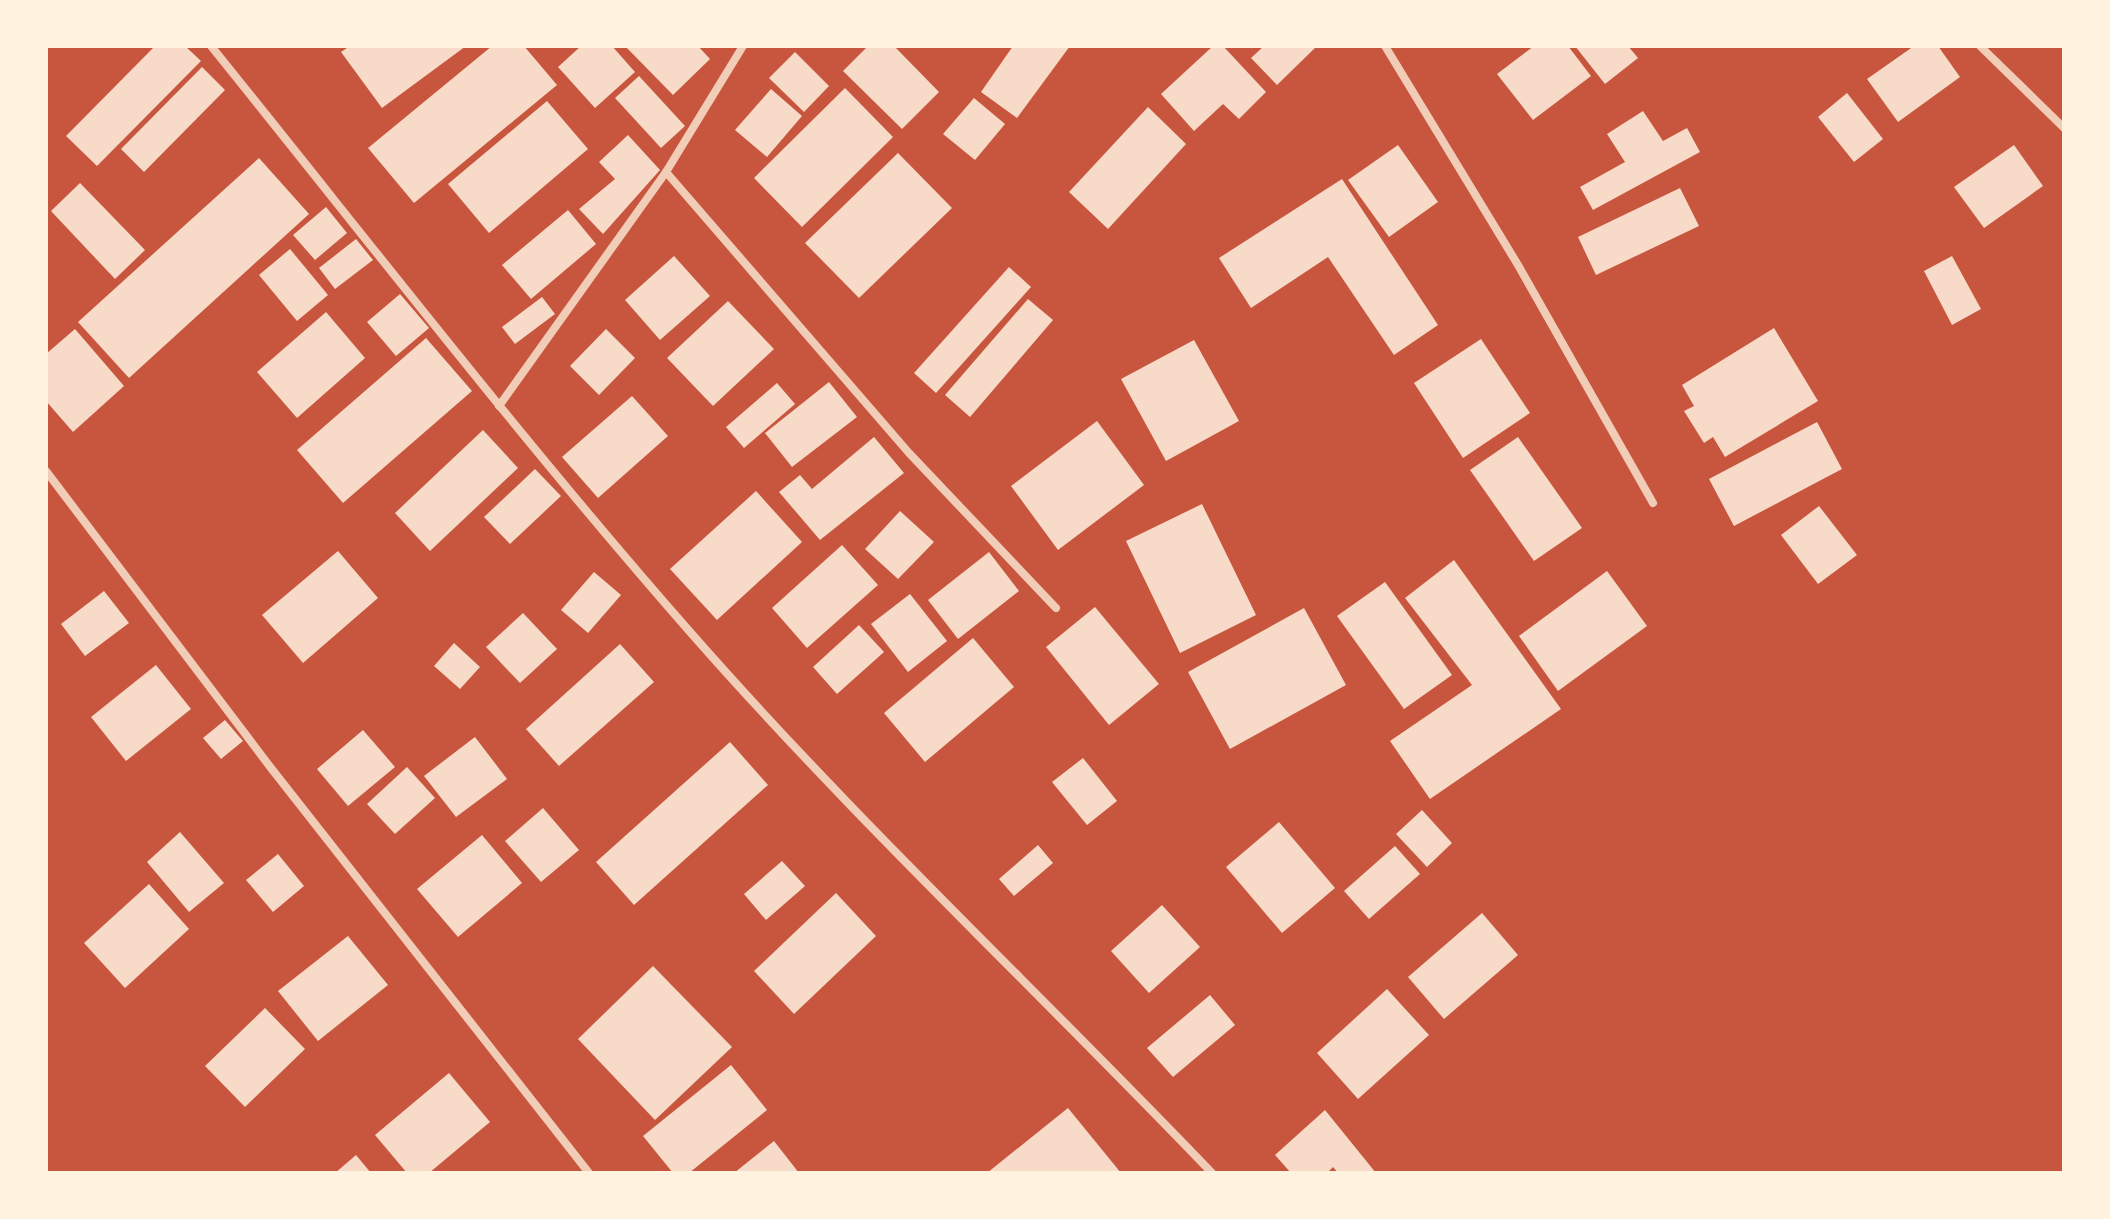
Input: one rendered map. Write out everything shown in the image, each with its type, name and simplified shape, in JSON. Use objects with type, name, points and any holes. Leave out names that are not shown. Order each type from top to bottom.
[{"type":"street","points":[[211,46],[499,406],[691,633],[850,805],[1212,1173]]},
{"type":"street","points":[[499,406],[666,172],[743,46]]},
{"type":"street","points":[[1385,46],[1518,265],[1653,503]]},
{"type":"street","points":[[1980,46],[2064,128]]},
{"type":"street","points":[[666,172],[909,453],[1056,608]]},
{"type":"street","points":[[46,471],[271,768],[589,1173]]},
{"type":"building","points":[[155,46],[185,46],[201,61],[97,166],[66,136]]},
{"type":"building","points":[[350,46],[466,46],[382,108],[341,52]]},
{"type":"building","points":[[492,46],[524,46],[557,85],[414,203],[368,148]]},
{"type":"building","points":[[581,46],[612,46],[635,72],[595,108],[558,67]]},
{"type":"building","points":[[625,46],[698,46],[710,59],[673,95]]},
{"type":"building","points":[[868,46],[894,46],[939,92],[902,129],[843,71]]},
{"type":"building","points":[[1013,46],[1070,46],[1017,118],[981,92]]},
{"type":"building","points":[[1213,46],[1223,46],[1266,92],[1239,119],[1223,104],[1194,131],[1161,94]]},
{"type":"building","points":[[1264,46],[1317,46],[1277,85],[1251,58]]},
{"type":"building","points":[[1534,46],[1568,46],[1591,76],[1533,120],[1497,74]]},
{"type":"building","points":[[1575,46],[1628,46],[1638,58],[1605,84]]},
{"type":"building","points":[[1914,46],[1938,46],[1960,77],[1898,122],[1867,79]]},
{"type":"building","points":[[795,52],[829,86],[804,112],[769,78]]},
{"type":"building","points":[[202,67],[225,90],[144,172],[121,149]]},
{"type":"building","points":[[639,76],[685,126],[661,148],[615,98]]},
{"type":"building","points":[[845,88],[893,137],[802,227],[754,178]]},
{"type":"building","points":[[771,89],[802,116],[767,157],[735,130]]},
{"type":"building","points":[[1847,93],[1883,139],[1854,162],[1818,117]]},
{"type":"building","points":[[974,98],[1005,124],[975,160],[943,134]]},
{"type":"building","points":[[547,101],[588,149],[489,233],[448,184]]},
{"type":"building","points":[[1148,107],[1186,144],[1108,229],[1069,192]]},
{"type":"building","points":[[1643,111],[1663,141],[1687,128],[1700,152],[1593,210],[1580,187],[1625,162],[1607,134]]},
{"type":"building","points":[[628,135],[660,170],[603,234],[579,209],[615,179],[599,162]]},
{"type":"building","points":[[1398,145],[1438,202],[1389,237],[1348,180]]},
{"type":"building","points":[[2014,145],[2043,186],[1984,228],[1954,187]]},
{"type":"building","points":[[898,153],[952,208],[859,298],[805,243]]},
{"type":"building","points":[[259,158],[309,214],[129,378],[78,322]]},
{"type":"building","points":[[1342,179],[1438,325],[1394,355],[1328,257],[1251,308],[1219,258]]},
{"type":"building","points":[[80,183],[145,250],[115,279],[51,211]]},
{"type":"building","points":[[1680,188],[1699,226],[1596,275],[1578,237]]},
{"type":"building","points":[[326,207],[347,233],[315,260],[293,235]]},
{"type":"building","points":[[568,210],[596,244],[531,299],[502,265]]},
{"type":"building","points":[[356,239],[373,260],[335,289],[319,268]]},
{"type":"building","points":[[290,249],[328,295],[297,321],[259,275]]},
{"type":"building","points":[[674,256],[710,296],[660,340],[625,300]]},
{"type":"building","points":[[1952,256],[1981,309],[1952,325],[1924,271]]},
{"type":"building","points":[[1009,267],[1031,287],[936,393],[914,373]]},
{"type":"building","points":[[400,294],[429,328],[396,356],[367,322]]},
{"type":"building","points":[[542,297],[555,314],[515,344],[502,327]]},
{"type":"building","points":[[1028,299],[1053,320],[970,417],[945,395]]},
{"type":"building","points":[[728,301],[774,349],[713,406],[667,358]]},
{"type":"building","points":[[326,312],[365,358],[297,418],[257,372]]},
{"type":"building","points":[[1774,328],[1818,401],[1725,457],[1713,437],[1704,443],[1684,411],[1694,406],[1682,385]]},
{"type":"building","points":[[75,329],[124,386],[73,432],[46,401],[46,354]]},
{"type":"building","points":[[606,329],[635,358],[599,395],[570,366]]},
{"type":"building","points":[[426,338],[472,391],[343,503],[297,450]]},
{"type":"building","points":[[1481,339],[1530,413],[1463,458],[1414,383]]},
{"type":"building","points":[[1194,340],[1239,421],[1166,461],[1121,379]]},
{"type":"building","points":[[829,382],[857,417],[792,467],[765,433]]},
{"type":"building","points":[[777,383],[795,404],[744,448],[726,427]]},
{"type":"building","points":[[632,396],[668,436],[598,498],[562,457]]},
{"type":"building","points":[[1097,421],[1144,485],[1058,550],[1011,486]]},
{"type":"building","points":[[1817,422],[1842,469],[1734,526],[1709,479]]},
{"type":"building","points":[[483,430],[518,468],[430,551],[395,513]]},
{"type":"building","points":[[874,437],[904,473],[820,540],[779,492],[800,475],[812,489]]},
{"type":"building","points":[[1518,437],[1582,528],[1534,561],[1470,470]]},
{"type":"building","points":[[535,469],[561,496],[510,544],[484,517]]},
{"type":"building","points":[[756,491],[802,542],[717,620],[670,569]]},
{"type":"building","points":[[1202,504],[1256,615],[1180,653],[1126,541]]},
{"type":"building","points":[[1819,506],[1857,555],[1818,584],[1781,535]]},
{"type":"building","points":[[900,511],[934,542],[898,579],[865,549]]},
{"type":"building","points":[[842,545],[878,585],[807,648],[772,608]]},
{"type":"building","points":[[338,551],[378,598],[303,663],[262,615]]},
{"type":"building","points":[[989,552],[1019,591],[958,639],[928,600]]},
{"type":"building","points":[[1454,560],[1561,709],[1430,799],[1390,741],[1472,685],[1405,598]]},
{"type":"building","points":[[1607,571],[1647,626],[1558,691],[1519,636]]},
{"type":"building","points":[[594,572],[621,595],[588,633],[561,610]]},
{"type":"building","points":[[1385,582],[1452,675],[1404,709],[1337,616]]},
{"type":"building","points":[[104,591],[129,623],[85,656],[61,624]]},
{"type":"building","points":[[910,594],[947,641],[908,672],[871,624]]},
{"type":"building","points":[[1095,607],[1159,684],[1109,725],[1046,647]]},
{"type":"building","points":[[1304,608],[1346,685],[1230,749],[1188,672]]},
{"type":"building","points":[[523,613],[557,649],[520,683],[486,647]]},
{"type":"building","points":[[859,625],[884,652],[837,694],[813,667]]},
{"type":"building","points":[[973,638],[1014,687],[925,762],[884,713]]},
{"type":"building","points":[[454,643],[480,667],[460,689],[434,666]]},
{"type":"building","points":[[620,644],[654,682],[559,766],[526,729]]},
{"type":"building","points":[[156,665],[191,709],[126,761],[91,717]]},
{"type":"building","points":[[225,720],[243,741],[221,759],[203,738]]},
{"type":"building","points":[[363,730],[395,767],[348,806],[317,769]]},
{"type":"building","points":[[475,737],[507,779],[456,817],[424,776]]},
{"type":"building","points":[[730,742],[768,785],[634,905],[596,862]]},
{"type":"building","points":[[1083,758],[1117,801],[1087,825],[1052,782]]},
{"type":"building","points":[[407,767],[435,798],[395,834],[367,804]]},
{"type":"building","points":[[543,808],[579,850],[541,882],[505,841]]},
{"type":"building","points":[[1422,810],[1452,843],[1427,867],[1396,834]]},
{"type":"building","points":[[1279,822],[1335,888],[1282,933],[1226,867]]},
{"type":"building","points":[[180,832],[224,883],[189,912],[147,862]]},
{"type":"building","points":[[482,835],[522,883],[458,937],[417,889]]},
{"type":"building","points":[[1038,845],[1053,863],[1014,896],[999,879]]},
{"type":"building","points":[[1395,846],[1420,874],[1369,919],[1344,891]]},
{"type":"building","points":[[278,854],[304,886],[273,912],[246,880]]},
{"type":"building","points":[[782,861],[805,886],[766,920],[744,894]]},
{"type":"building","points":[[149,884],[189,929],[125,988],[84,943]]},
{"type":"building","points":[[836,893],[876,936],[794,1014],[754,971]]},
{"type":"building","points":[[1162,905],[1200,947],[1149,993],[1111,951]]},
{"type":"building","points":[[1482,913],[1518,955],[1444,1019],[1408,977]]},
{"type":"building","points":[[348,936],[388,985],[318,1041],[278,991]]},
{"type":"building","points":[[653,966],[732,1047],[655,1120],[578,1039]]},
{"type":"building","points":[[1387,989],[1429,1035],[1358,1099],[1317,1053]]},
{"type":"building","points":[[1210,995],[1235,1025],[1173,1077],[1147,1048]]},
{"type":"building","points":[[265,1008],[305,1049],[245,1107],[205,1066]]},
{"type":"building","points":[[731,1065],[767,1110],[689,1173],[673,1173],[643,1136]]},
{"type":"building","points":[[449,1073],[490,1122],[429,1173],[407,1173],[375,1135]]},
{"type":"building","points":[[1068,1108],[1121,1173],[987,1173]]},
{"type":"building","points":[[1325,1110],[1376,1173],[1338,1173],[1333,1167],[1327,1173],[1291,1173],[1275,1155]]},
{"type":"building","points":[[774,1141],[799,1173],[734,1173]]},
{"type":"building","points":[[356,1155],[371,1173],[335,1173]]}]
